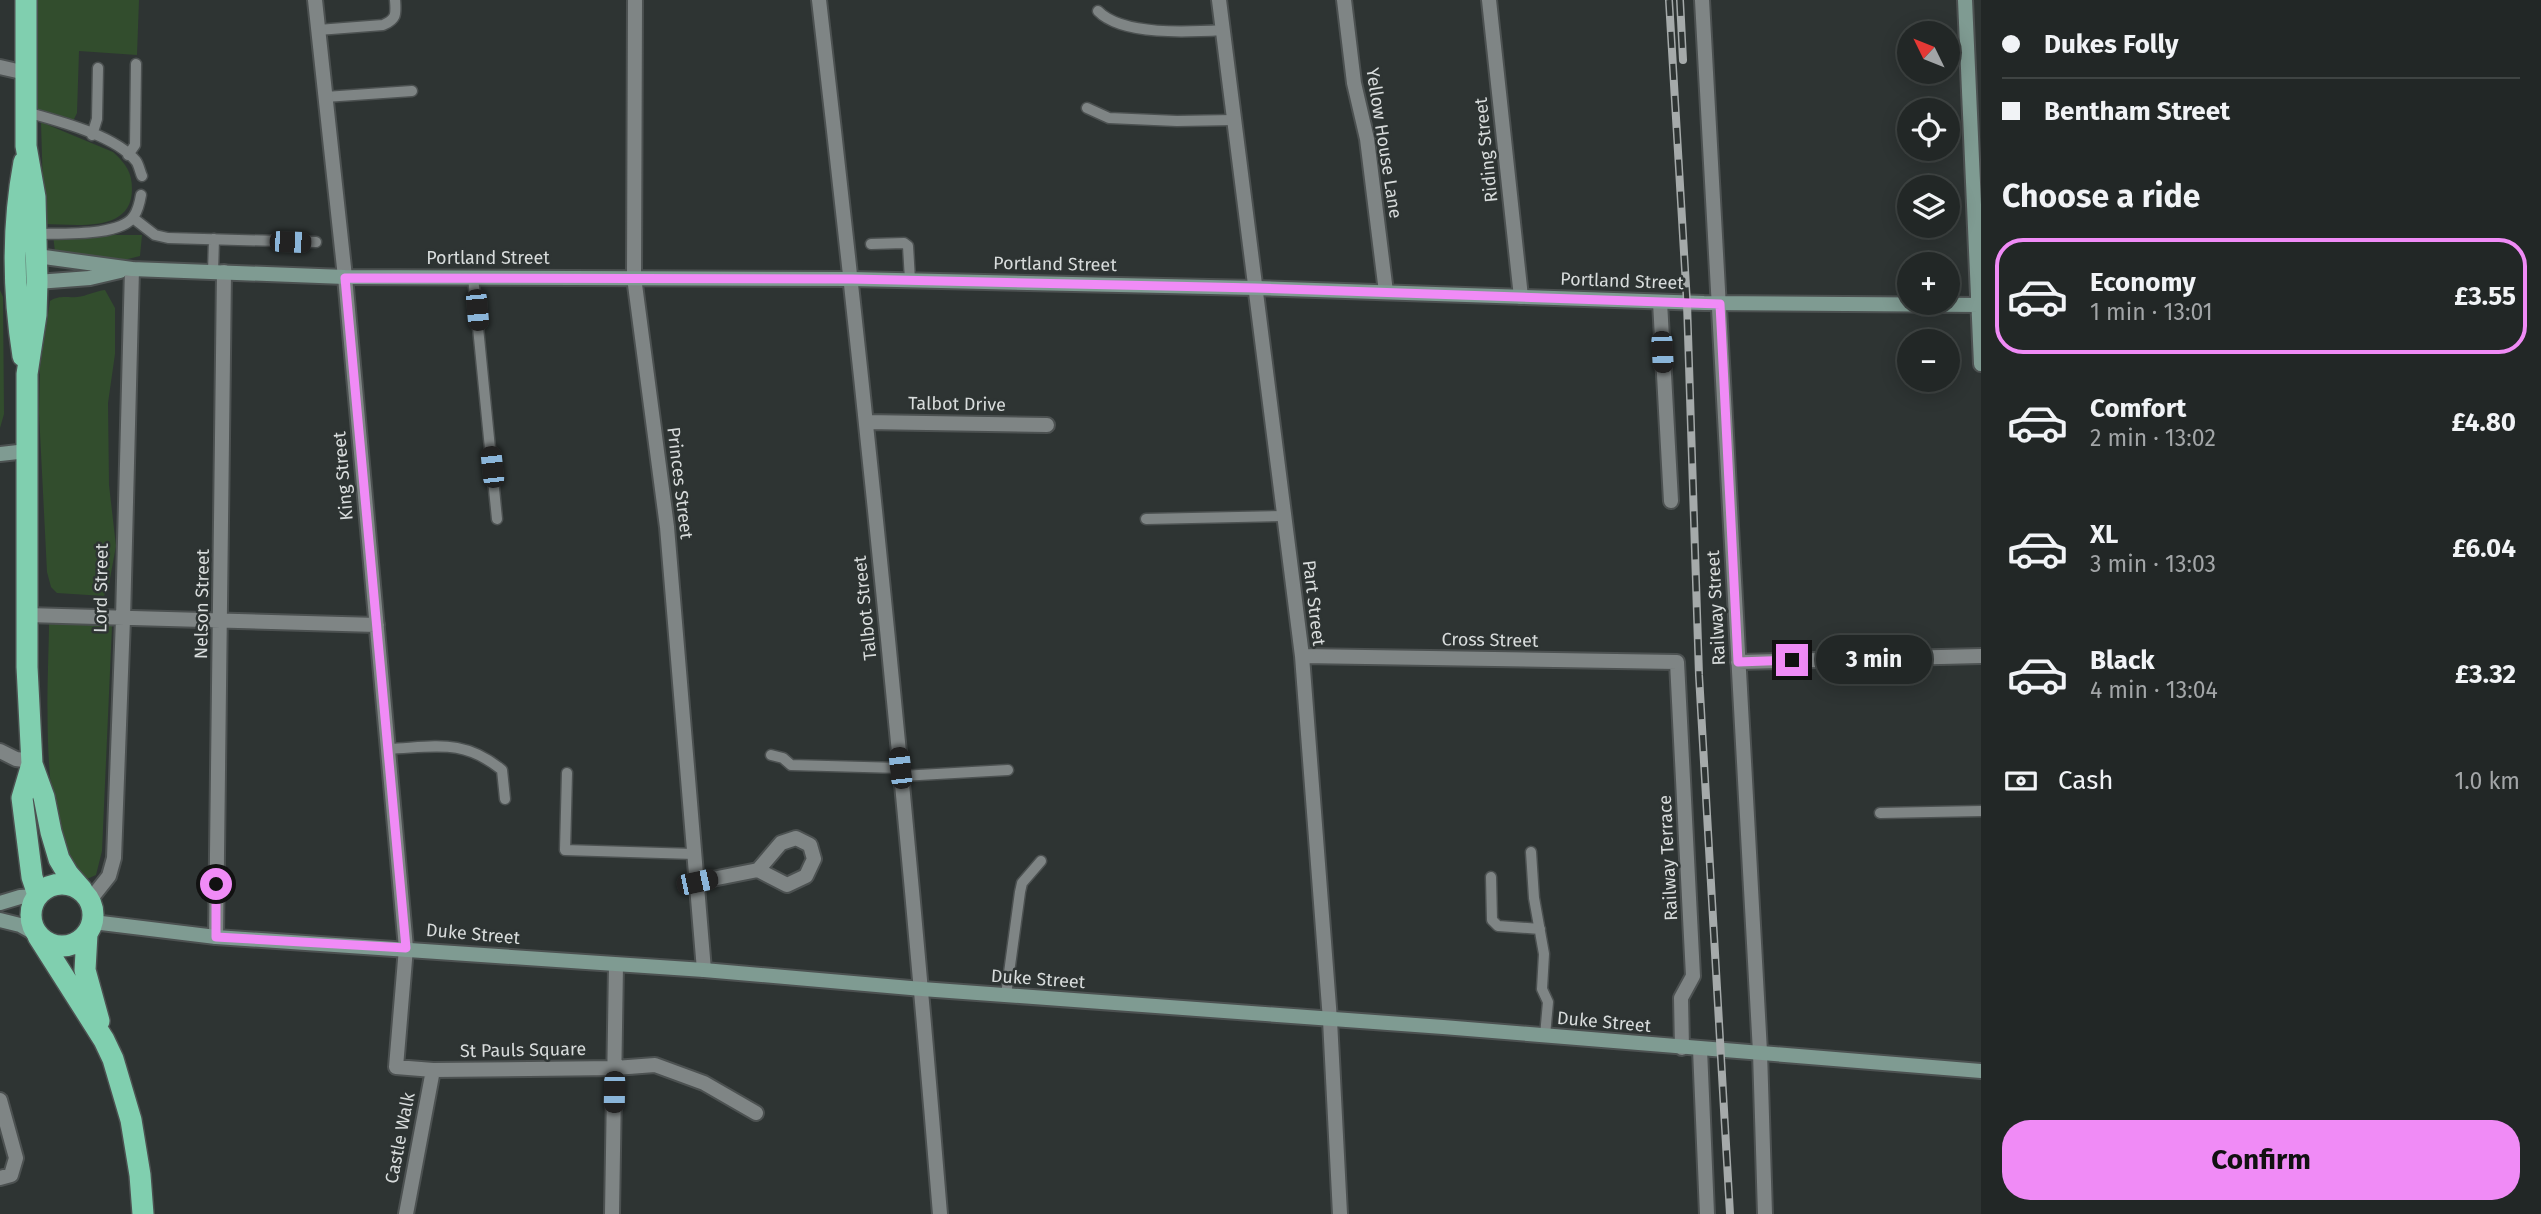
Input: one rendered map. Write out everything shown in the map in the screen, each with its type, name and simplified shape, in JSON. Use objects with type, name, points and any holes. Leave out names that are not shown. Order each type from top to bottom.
[{"type":"highway","points":[[18,278],[37,256],[26,237],[18,195],[26,146],[26,0]]},
{"type":"highway","points":[[26,237],[18,278],[36,315],[27,374],[27,615],[32,763],[60,859],[93,907],[85,970],[104,1040]]},
{"type":"highway","points":[[32,763],[22,798],[32,877],[38,895]]},
{"type":"highway","points":[[86,895],[74,886],[57,884],[46,888],[38,895],[30,912],[31,922],[113,1059],[131,1120],[143,1214]]},
{"type":"highway","points":[[37,935],[50,944],[61,947],[77,943],[90,928]]},
{"type":"street","name":"King Street","points":[[315,0],[345,278],[406,948]]},
{"type":"street","name":"Princes Street","points":[[635,0],[634,277],[667,527],[704,970]]},
{"type":"street","name":"Talbot Street","points":[[819,0],[852,279],[922,989],[940,1214]]},
{"type":"street","name":"Part Street","points":[[1219,0],[1302,656],[1330,1020],[1340,1214]]},
{"type":"street","name":"Yellow House Lane","points":[[1343,0],[1354,83],[1367,139],[1385,292]]},
{"type":"street","name":"Riding Street","points":[[1489,0],[1521,297]]},
{"type":"street","name":"Railway Street","points":[[1702,0],[1760,1052],[1765,1214]]},
{"type":"street","points":[[1965,0],[1977,175],[1981,364]]},
{"type":"street","points":[[0,68],[26,73]]},
{"type":"street","points":[[0,255],[26,237]]},
{"type":"street","name":"Portland Street","points":[[37,256],[130,269],[345,278],[852,279],[1255,288],[1720,304],[1980,305]]},
{"type":"street","name":"Portland Street","points":[[18,278],[90,278],[130,269]]},
{"type":"street","name":"Lord Street","points":[[86,895],[109,876],[113,867],[123,619],[130,269]]},
{"type":"street","name":"Nelson Street","points":[[216,937],[221,621],[218,272]]},
{"type":"street","points":[[1660,302],[1671,501]]},
{"type":"street","name":"Talbot Drive","points":[[866,422],[1047,425]]},
{"type":"street","points":[[0,454],[27,451]]},
{"type":"street","points":[[27,615],[377,625]]},
{"type":"street","name":"Cross Street","points":[[1302,656],[1677,662]]},
{"type":"street","points":[[1738,662],[1981,656]]},
{"type":"street","name":"Railway Terrace","points":[[1677,662],[1693,976],[1681,998],[1682,1048]]},
{"type":"street","points":[[0,751],[32,763]]},
{"type":"street","points":[[697,882],[758,870]]},
{"type":"street","points":[[0,903],[38,895]]},
{"type":"street","points":[[0,920],[20,925],[37,935]]},
{"type":"street","name":"Duke Street","points":[[90,928],[704,970],[1981,1071]]},
{"type":"street","name":"St Pauls Square","points":[[406,948],[396,1066],[433,1070],[655,1065],[704,1083],[756,1113]]},
{"type":"street","points":[[612,1214],[617,965]]},
{"type":"street","points":[[1700,1049],[1707,1214]]},
{"type":"street","name":"Castle Walk","points":[[406,1214],[433,1070]]},
{"type":"street","points":[[0,1100],[16,1158],[11,1175],[0,1178]]},
{"type":"lane","points":[[318,30],[383,25],[393,21],[396,16],[395,0]]},
{"type":"lane","points":[[1098,11],[1103,17],[1113,21],[1156,30],[1223,30]]},
{"type":"lane","points":[[128,155],[135,145],[136,64]]},
{"type":"lane","points":[[92,135],[97,119],[98,68]]},
{"type":"lane","points":[[325,97],[412,91]]},
{"type":"lane","points":[[1087,108],[1109,118],[1234,120]]},
{"type":"lane","points":[[26,112],[71,125],[118,146],[136,162],[142,176]]},
{"type":"lane","points":[[26,237],[95,232],[127,222],[133,218],[141,195]]},
{"type":"lane","points":[[133,218],[155,235],[316,242]]},
{"type":"lane","points":[[214,239],[218,272]]},
{"type":"lane","points":[[871,244],[904,243],[908,246],[910,280]]},
{"type":"lane","points":[[473,277],[497,520]]},
{"type":"lane","points":[[1146,519],[1284,516]]},
{"type":"lane","points":[[388,749],[463,748],[485,757],[502,771],[505,799]]},
{"type":"lane","points":[[771,754],[783,758],[791,765],[900,772],[1008,770]]},
{"type":"lane","points":[[567,774],[565,850],[694,854]]},
{"type":"lane","points":[[1880,813],[1981,811]]},
{"type":"lane","points":[[1531,852],[1544,954],[1542,989],[1548,1002],[1545,1037]]},
{"type":"lane","points":[[1006,995],[1020,892],[1023,883],[1041,861]]},
{"type":"lane","points":[[1491,877],[1492,920],[1498,926],[1540,929]]},
{"type":"green space","points":[[35,0],[139,0],[137,55],[79,51],[77,113],[71,125],[35,115]]},
{"type":"green space","points":[[41,122],[113,152],[121,160],[132,183],[129,203],[123,213],[100,223],[44,224]]},
{"type":"green space","points":[[53,235],[142,235],[140,256],[120,261],[55,252]]},
{"type":"green space","points":[[0,290],[3,297],[4,414],[0,428]]},
{"type":"green space","points":[[105,290],[115,308],[115,354],[108,403],[109,485],[116,546],[104,596],[57,593],[51,587],[47,572],[39,413],[40,367],[50,301]]},
{"type":"green space","points":[[49,624],[112,626],[102,851],[96,875],[87,879],[71,861],[60,834],[53,799],[48,721]]},
{"type":"railway","points":[[1669,0],[1687,303],[1699,675],[1730,1214]]},
{"type":"railway","points":[[1680,0],[1683,60]]},
{"type":"route","points":[[216,884],[216,937],[406,948],[345,278],[852,279],[1255,288],[1720,304],[1738,662],[1792,660]]}]
